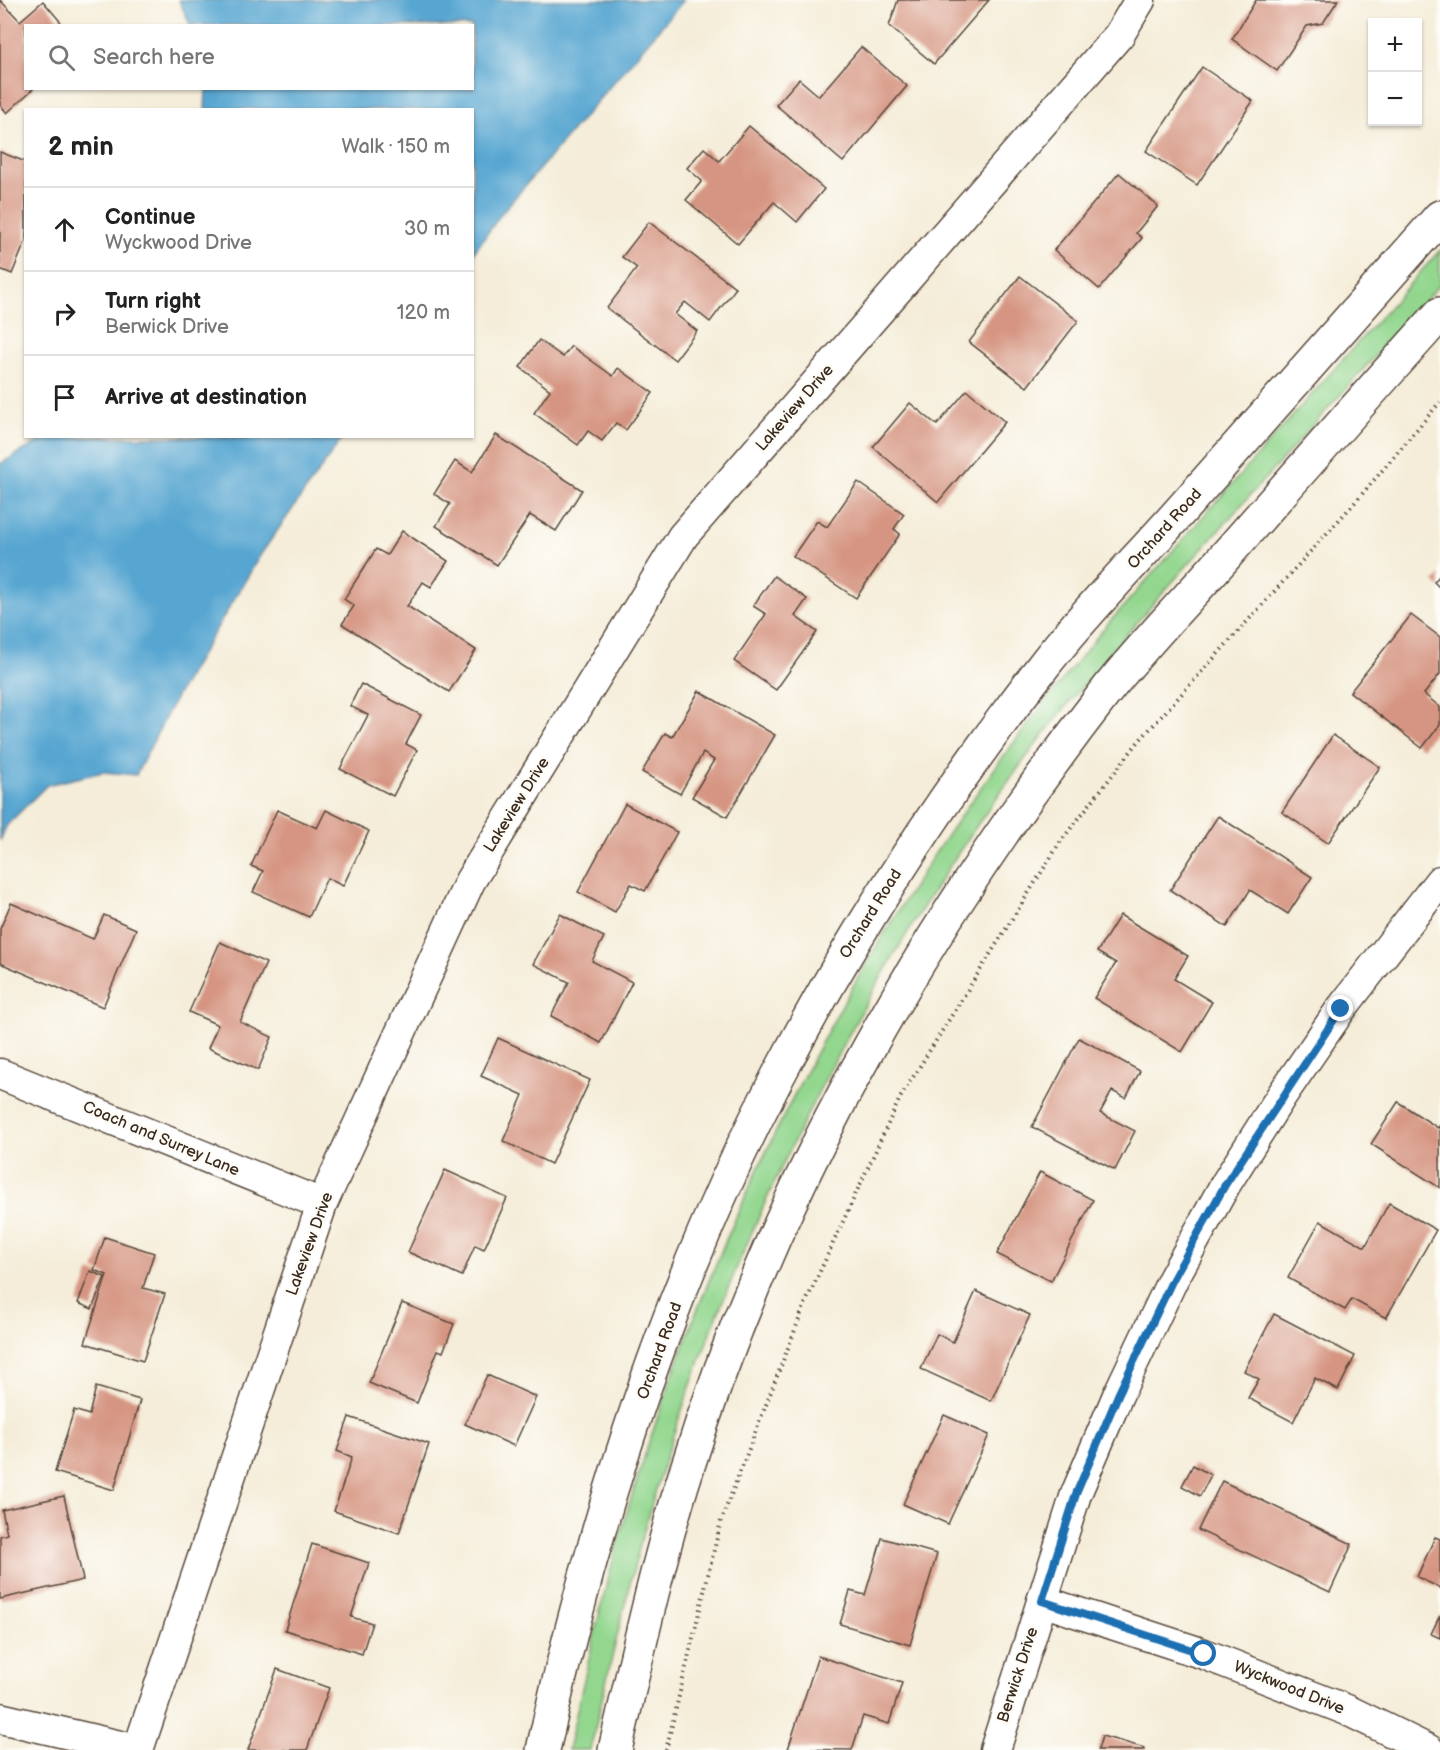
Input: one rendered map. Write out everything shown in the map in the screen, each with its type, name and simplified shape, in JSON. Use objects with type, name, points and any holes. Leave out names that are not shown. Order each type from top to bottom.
[{"type":"main road","name":"Orchard Road","points":[[543,1750],[567,1642],[598,1531],[678,1299],[725,1187],[777,1078],[856,936],[959,779],[1047,661],[1440,217]]},
{"type":"main road","points":[[615,1750],[649,1602],[686,1470],[740,1323],[782,1219],[897,997],[957,901],[1027,799],[1106,692],[1440,314]]},
{"type":"street","name":"Lakeview Drive","points":[[138,1750],[322,1204],[470,881],[683,536],[1119,35],[1140,0]]},
{"type":"street","name":"Berwick Drive","points":[[995,1750],[1076,1494],[1118,1395],[1173,1279],[1207,1216],[1282,1095],[1341,1009],[1440,881]]},
{"type":"street","name":"Coach and Surrey Lane","points":[[0,1074],[322,1204]]},
{"type":"street","name":"Wyckwood Drive","points":[[1042,1601],[1204,1654],[1347,1710],[1429,1750]]},
{"type":"street","points":[[0,1718],[138,1750]]},
{"type":"path","points":[[666,1750],[721,1521],[805,1305],[900,1098],[1068,832],[1139,741],[1358,499],[1440,402]]},
{"type":"green space","points":[[1440,250],[1440,284],[1138,621],[1069,703],[971,834],[871,994],[783,1164],[744,1250],[709,1337],[677,1424],[651,1505],[590,1750],[568,1750],[620,1535],[685,1342],[717,1262],[789,1105],[872,954],[961,815],[1007,751],[1105,627]]},
{"type":"water","points":[[179,0],[684,0],[501,214],[474,253],[474,108],[205,108],[206,90],[474,90],[474,24],[190,24]]},
{"type":"water","points":[[45,438],[342,438],[261,554],[177,695],[136,775],[103,772],[47,785],[7,825],[0,841],[0,464]]},
{"type":"building","points":[[0,0],[20,21],[43,1],[62,24],[24,24],[24,90],[32,90],[7,113],[0,105]]},
{"type":"building","points":[[898,0],[989,0],[934,64],[889,26]]},
{"type":"building","points":[[1256,0],[1338,0],[1323,23],[1307,26],[1277,71],[1232,39]]},
{"type":"building","points":[[861,47],[907,86],[843,162],[776,105],[799,79],[819,96]]},
{"type":"building","points":[[1202,67],[1253,101],[1197,185],[1146,151]]},
{"type":"building","points":[[749,126],[824,189],[797,222],[774,202],[738,244],[686,200],[702,181],[687,168],[704,148],[719,161]]},
{"type":"building","points":[[0,152],[24,161],[24,245],[12,274],[0,269]]},
{"type":"building","points":[[1119,173],[1158,206],[1136,233],[1142,238],[1099,289],[1054,250]]},
{"type":"building","points":[[649,222],[736,288],[710,322],[685,302],[675,314],[697,331],[675,360],[607,308],[637,268],[622,257]]},
{"type":"building","points":[[1020,276],[1078,321],[1027,387],[969,342]]},
{"type":"building","points":[[539,340],[563,357],[571,346],[613,376],[618,368],[653,393],[626,430],[616,423],[602,441],[588,431],[578,445],[534,413],[550,390],[520,367]]},
{"type":"building","points":[[967,390],[1005,422],[938,502],[873,447],[910,403],[937,425]]},
{"type":"building","points":[[496,435],[582,490],[556,531],[530,515],[497,565],[436,526],[450,504],[434,494],[455,461],[472,472]]},
{"type":"building","points":[[858,482],[904,514],[894,529],[900,534],[856,598],[793,556],[817,521],[827,527]]},
{"type":"building","points":[[402,531],[448,561],[431,587],[423,582],[407,606],[476,650],[449,692],[342,624],[354,606],[344,599],[376,549],[387,555]]},
{"type":"building","points":[[1440,575],[1440,588],[1434,582]]},
{"type":"building","points":[[774,576],[807,599],[795,616],[817,632],[776,690],[734,661],[766,614],[753,606]]},
{"type":"building","points":[[1411,615],[1440,637],[1440,674],[1424,694],[1440,707],[1440,725],[1422,748],[1350,692]]},
{"type":"building","points":[[361,684],[421,715],[406,744],[417,750],[393,796],[340,769],[368,715],[350,706]]},
{"type":"building","points":[[699,691],[775,735],[727,817],[692,797],[714,760],[703,753],[680,794],[642,772],[665,733],[672,737]]},
{"type":"building","points":[[1333,735],[1380,767],[1328,843],[1282,812]]},
{"type":"building","points":[[625,804],[677,832],[645,891],[631,884],[615,912],[578,892]]},
{"type":"building","points":[[277,810],[317,828],[326,810],[369,831],[343,886],[327,878],[309,917],[253,892],[263,871],[251,866]]},
{"type":"building","points":[[1218,816],[1312,877],[1288,914],[1250,890],[1227,927],[1170,890]]},
{"type":"building","points":[[11,903],[93,939],[104,915],[136,929],[103,1007],[0,963],[0,929]]},
{"type":"building","points":[[560,914],[604,937],[592,961],[632,982],[601,1043],[551,1016],[569,982],[533,964]]},
{"type":"building","points":[[1120,915],[1188,956],[1174,979],[1212,1002],[1182,1052],[1094,998],[1116,963],[1097,952]]},
{"type":"building","points":[[220,942],[266,963],[240,1022],[272,1037],[258,1070],[208,1048],[218,1025],[189,1012]]},
{"type":"building","points":[[498,1038],[590,1080],[551,1164],[503,1141],[523,1095],[481,1076]]},
{"type":"building","points":[[1079,1038],[1140,1071],[1126,1098],[1112,1091],[1100,1113],[1135,1131],[1115,1170],[1032,1127]]},
{"type":"building","points":[[1398,1102],[1438,1128],[1440,1125],[1440,1188],[1371,1144]]},
{"type":"building","points":[[445,1170],[507,1198],[484,1249],[475,1245],[462,1276],[408,1252]]},
{"type":"building","points":[[1040,1172],[1093,1200],[1051,1281],[997,1254]]},
{"type":"building","points":[[1389,1203],[1436,1230],[1386,1318],[1352,1299],[1345,1310],[1288,1278],[1320,1221],[1365,1247]]},
{"type":"building","points":[[105,1237],[154,1253],[143,1288],[165,1294],[143,1361],[85,1343],[107,1275],[94,1270]]},
{"type":"building","points":[[90,1271],[105,1277],[92,1309],[78,1303]]},
{"type":"building","points":[[976,1291],[1030,1315],[991,1401],[921,1369],[937,1334],[953,1342]]},
{"type":"building","points":[[402,1303],[454,1324],[443,1352],[438,1350],[417,1403],[369,1383]]},
{"type":"building","points":[[1274,1314],[1355,1356],[1338,1390],[1315,1378],[1293,1422],[1248,1398],[1259,1379],[1244,1371]]},
{"type":"building","points":[[487,1375],[536,1397],[514,1446],[465,1424]]},
{"type":"building","points":[[96,1387],[140,1400],[114,1490],[55,1472],[74,1410],[89,1415]]},
{"type":"building","points":[[944,1415],[989,1435],[948,1524],[903,1504]]},
{"type":"building","points":[[349,1417],[429,1444],[399,1533],[334,1511],[352,1457],[337,1451]]},
{"type":"building","points":[[1193,1465],[1211,1475],[1200,1496],[1182,1486]]},
{"type":"building","points":[[1222,1481],[1352,1544],[1330,1592],[1198,1530]]},
{"type":"building","points":[[64,1496],[83,1580],[0,1599],[0,1536],[7,1534],[2,1510]]},
{"type":"building","points":[[1435,1537],[1440,1539],[1440,1588],[1417,1577]]},
{"type":"building","points":[[882,1538],[937,1554],[910,1645],[840,1624],[850,1591],[865,1595]]},
{"type":"building","points":[[312,1544],[369,1563],[351,1617],[372,1623],[362,1654],[285,1630]]},
{"type":"building","points":[[1440,1615],[1440,1638],[1431,1634]]},
{"type":"building","points":[[818,1656],[902,1683],[889,1724],[863,1716],[852,1750],[788,1749]]},
{"type":"building","points":[[277,1669],[329,1688],[307,1750],[248,1750]]},
{"type":"building","points":[[1102,1736],[1145,1748],[1145,1750],[1098,1750]]},
{"type":"route","points":[[1204,1654],[1042,1601],[1076,1494],[1118,1395],[1173,1279],[1225,1185],[1282,1095],[1341,1009]]}]
